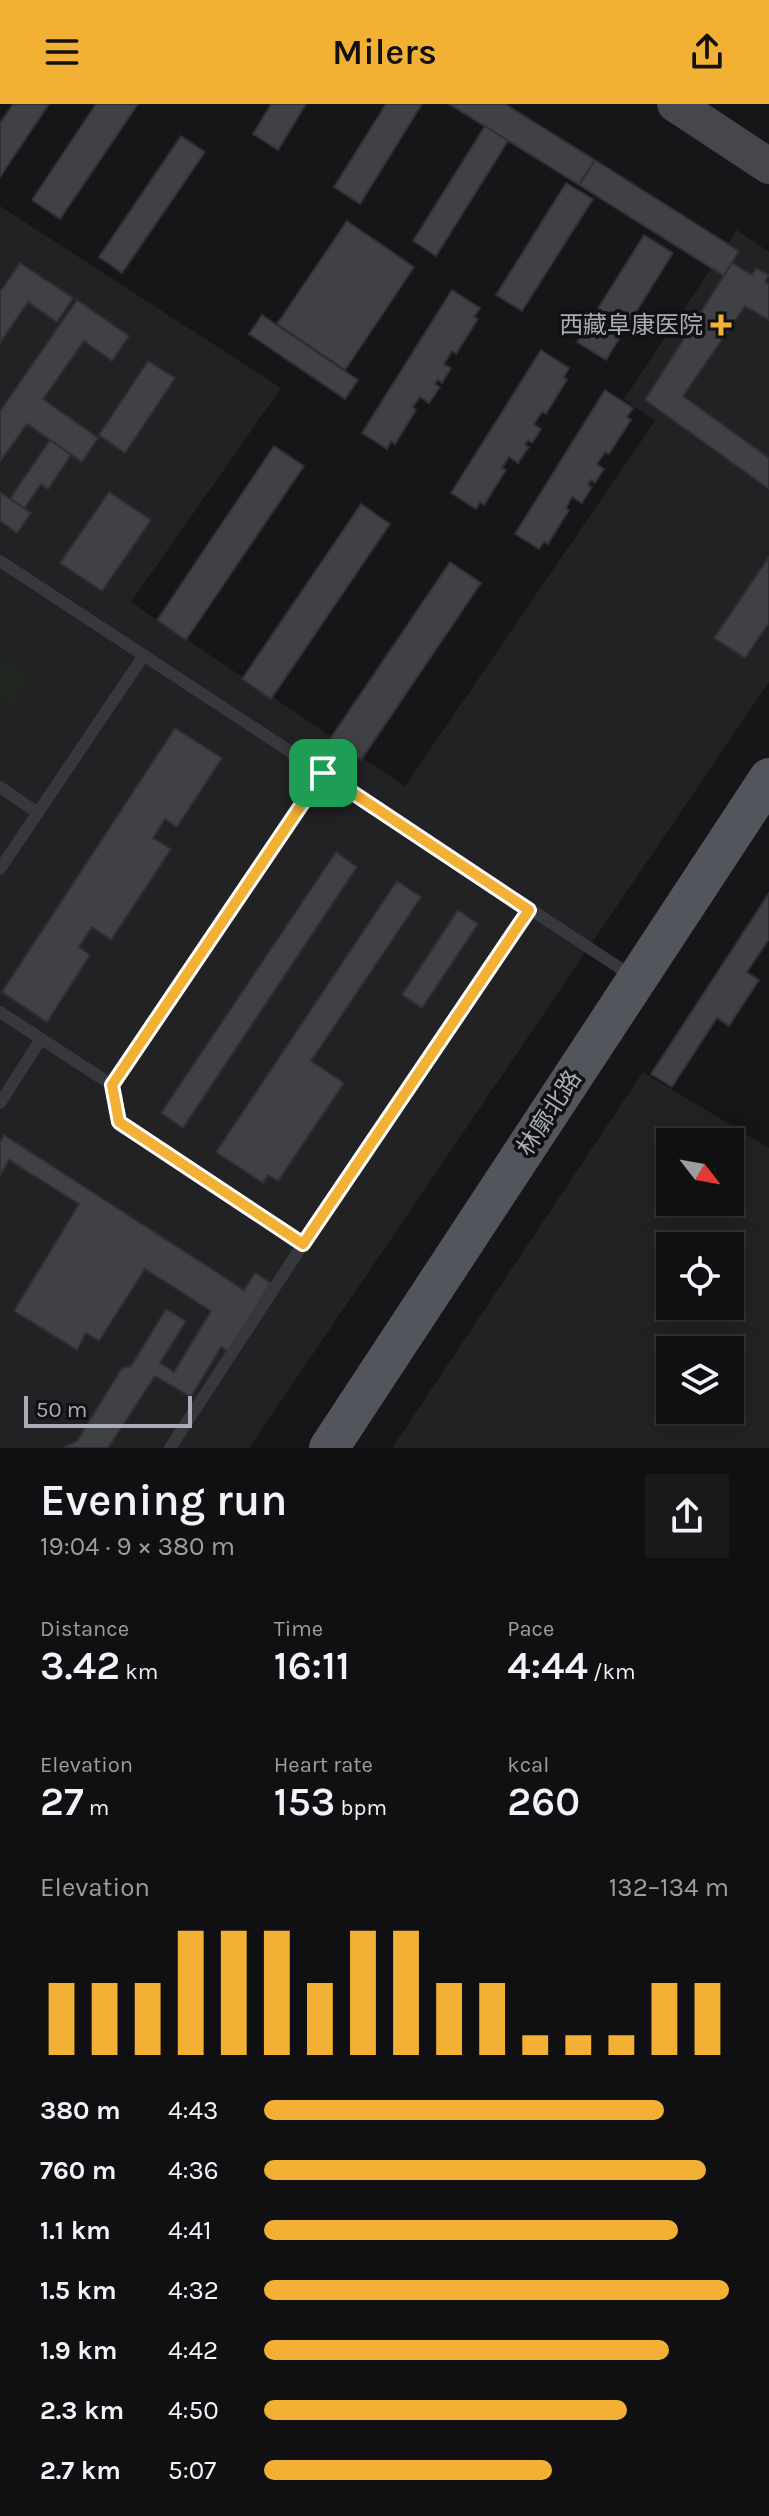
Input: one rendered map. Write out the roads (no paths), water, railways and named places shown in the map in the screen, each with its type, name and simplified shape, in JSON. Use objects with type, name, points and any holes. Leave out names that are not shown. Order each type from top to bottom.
[{"type":"main road","points":[[675,104],[769,166]]},
{"type":"main road","name":"林廓北路","points":[[329,1448],[769,778]]},
{"type":"lane","points":[[0,561],[637,979]]},
{"type":"lane","points":[[0,869],[144,655]]},
{"type":"lane","points":[[303,1244],[119,1122],[112,1085],[323,773]]},
{"type":"lane","points":[[0,787],[38,813]]},
{"type":"lane","points":[[170,1448],[303,1244],[529,910]]},
{"type":"lane","points":[[0,1012],[112,1085]]},
{"type":"lane","points":[[0,1103],[41,1039]]},
{"type":"place","name":"西藏阜康医院","points":[[721,325]]}]
